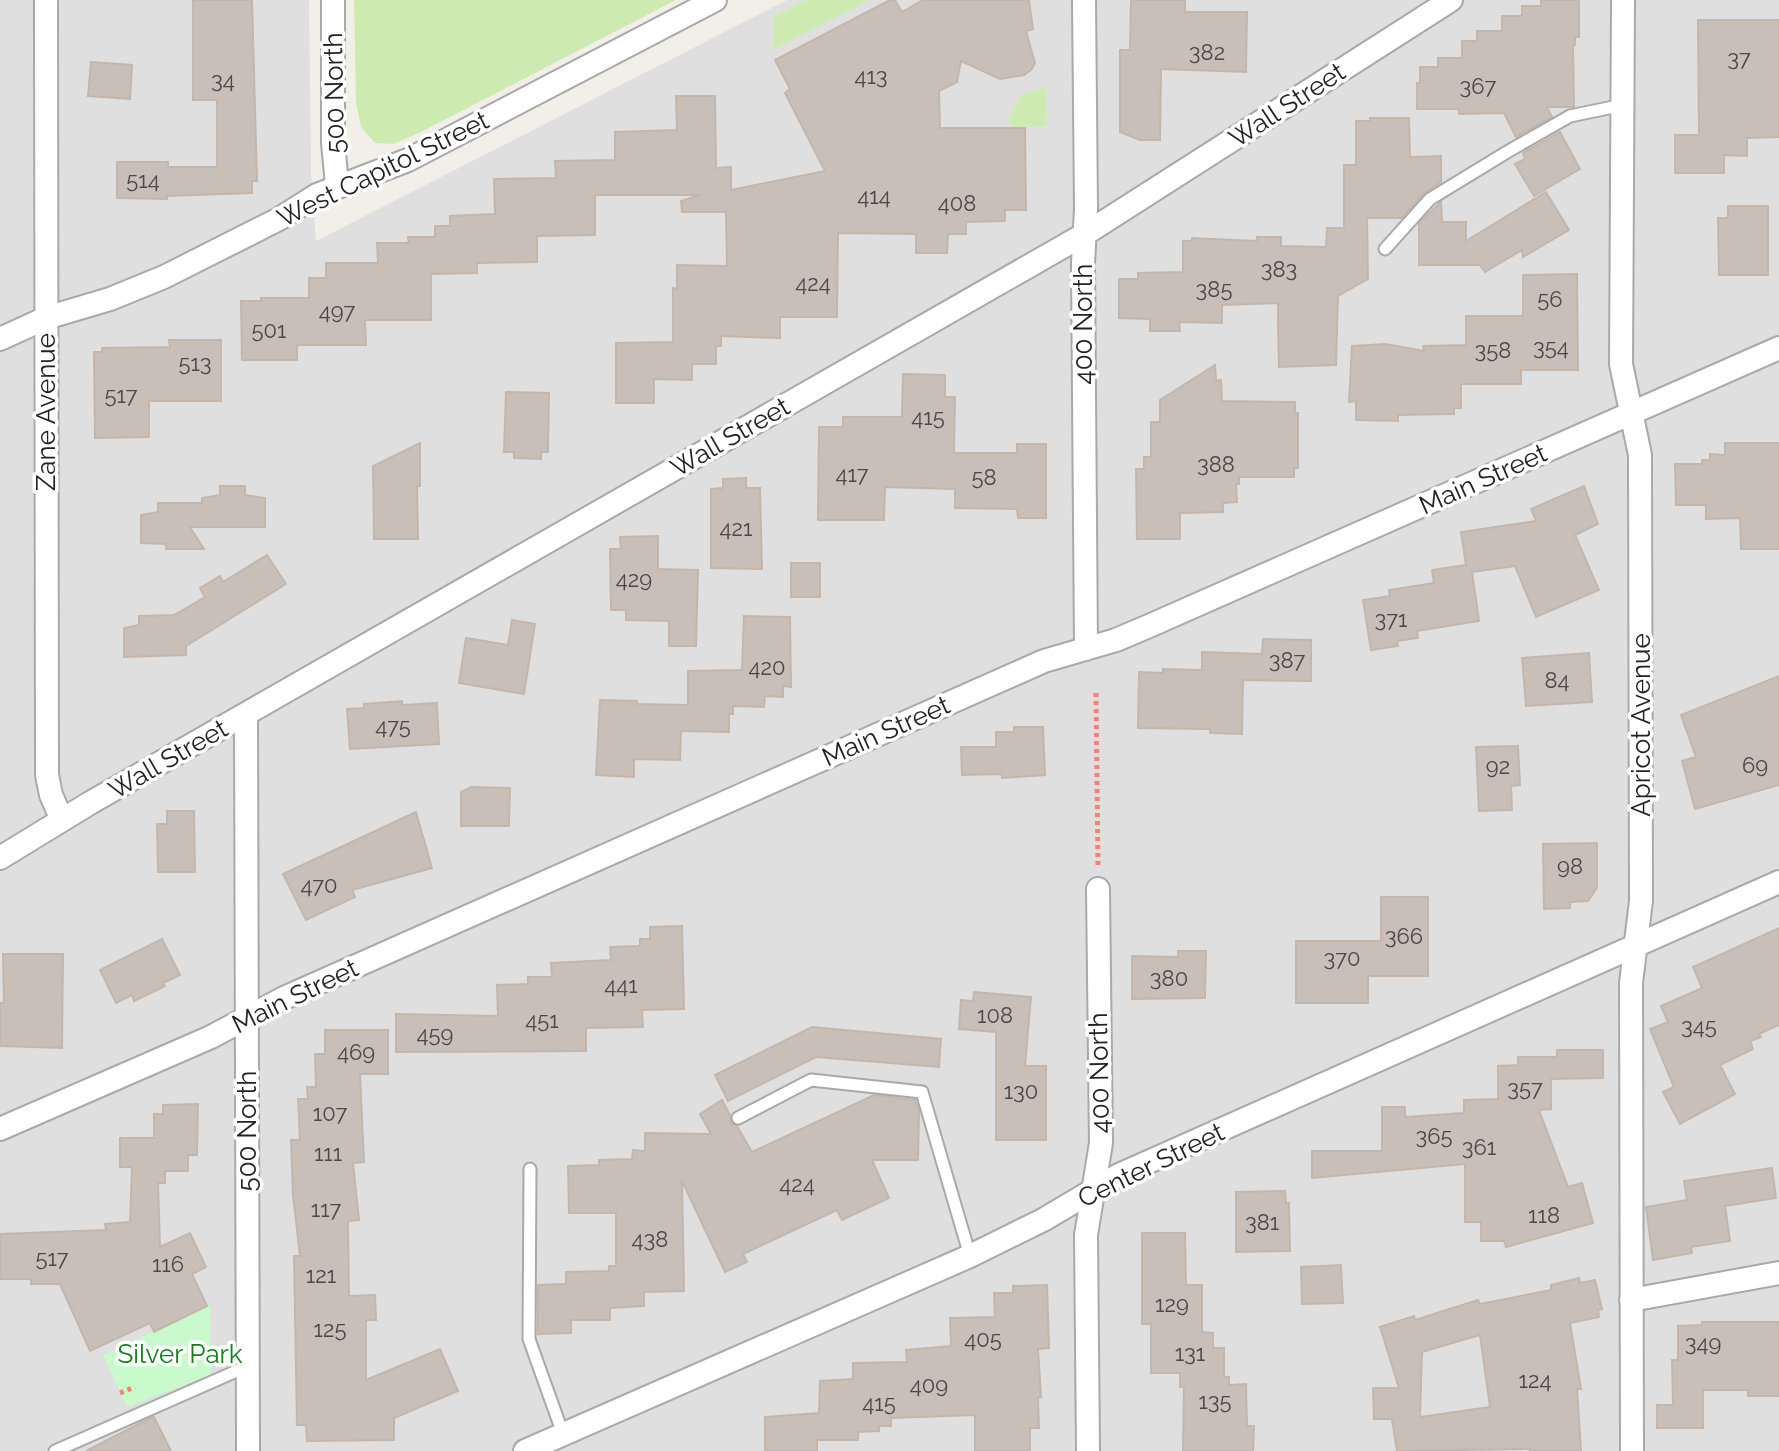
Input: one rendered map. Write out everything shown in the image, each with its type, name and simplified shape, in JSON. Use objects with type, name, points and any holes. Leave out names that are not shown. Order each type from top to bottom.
[{"type":"street","name":"Zane Avenue","points":[[46,0],[47,775],[51,795],[62,820]]},
{"type":"street","name":"500 North","points":[[333,0],[333,143],[337,185]]},
{"type":"street","name":"West Capitol Street","points":[[0,339],[46,318],[110,299],[164,277],[279,219],[337,185],[408,160],[715,0]]},
{"type":"street","name":"400 North","points":[[1084,0],[1086,649]]},
{"type":"street","name":"Wall Street","points":[[0,858],[1085,234],[1451,0]]},
{"type":"street","name":"Apricot Avenue","points":[[1623,0],[1621,364],[1640,455],[1641,901],[1631,983],[1632,1451]]},
{"type":"street","name":"Main Street","points":[[0,1129],[211,1037],[284,998],[1044,661],[1149,626],[1779,348]]},
{"type":"street","name":"500 North","points":[[246,714],[248,1451]]},
{"type":"street","name":"Center Street","points":[[525,1451],[970,1256],[1043,1220],[1133,1168],[1779,882]]},
{"type":"street","name":"400 North","points":[[1088,1451],[1086,1235],[1101,1143],[1098,889]]},
{"type":"street","points":[[1631,1300],[1779,1273]]},
{"type":"lane","points":[[1385,249],[1430,199],[1507,152],[1570,116],[1623,105]]},
{"type":"lane","points":[[738,1118],[811,1080],[922,1092],[970,1256]]},
{"type":"lane","points":[[530,1169],[529,1339],[563,1434]]},
{"type":"lane","points":[[55,1451],[248,1366]]},
{"type":"path","points":[[1096,693],[1098,889]]},
{"type":"path","points":[[120,1393],[135,1387]]},
{"type":"shaded area","points":[[0,0],[309,0],[311,173],[316,241],[787,0],[1779,0],[1779,1451],[0,1451]]},
{"type":"green space","points":[[354,0],[676,0],[393,144],[375,143],[361,127],[356,103]]},
{"type":"green space","points":[[806,0],[870,0],[773,50],[774,17]]},
{"type":"green space","points":[[1046,87],[1047,126],[1015,127],[1007,122],[1021,95]]},
{"type":"green space","name":"Silver Park","points":[[210,1306],[211,1375],[127,1407],[103,1355]]},
{"type":"building","points":[[193,0],[252,0],[257,181],[252,181],[252,193],[167,196],[167,199],[117,198],[117,162],[168,162],[168,167],[217,167],[217,100],[193,100]]},
{"type":"building","points":[[895,0],[902,12],[923,0],[1029,0],[1033,29],[1026,31],[1035,63],[1031,70],[1024,75],[1000,79],[961,61],[957,82],[939,91],[940,128],[1025,128],[1026,210],[1005,210],[1005,221],[966,222],[966,234],[948,234],[947,253],[916,253],[916,234],[838,233],[837,317],[780,317],[780,338],[721,336],[721,346],[716,346],[716,364],[692,364],[692,380],[654,379],[654,403],[616,403],[616,343],[673,342],[673,288],[677,289],[677,265],[727,266],[726,212],[682,212],[681,201],[700,195],[595,195],[595,235],[537,236],[537,262],[477,263],[477,273],[431,274],[431,320],[365,320],[366,345],[297,345],[297,360],[242,360],[241,301],[309,298],[309,278],[326,278],[326,263],[378,263],[377,243],[409,243],[408,237],[435,237],[435,226],[450,226],[450,216],[495,214],[494,179],[556,178],[555,161],[615,160],[615,132],[677,130],[676,96],[715,96],[716,168],[731,167],[731,190],[825,171],[785,93],[790,89],[775,60]]},
{"type":"building","points":[[1131,0],[1185,0],[1185,12],[1247,12],[1246,72],[1161,69],[1160,140],[1140,140],[1120,132],[1120,50],[1130,50]]},
{"type":"building","points":[[1541,0],[1579,0],[1579,37],[1575,37],[1573,45],[1574,107],[1547,107],[1552,117],[1516,137],[1504,113],[1459,114],[1459,109],[1417,109],[1420,67],[1438,67],[1438,58],[1462,58],[1462,41],[1477,41],[1477,31],[1502,31],[1502,16],[1522,16],[1522,6],[1541,6]]},
{"type":"building","points":[[1698,20],[1779,20],[1779,137],[1747,138],[1747,156],[1724,155],[1724,173],[1675,173],[1675,135],[1699,135]]},
{"type":"building","points":[[91,62],[132,65],[130,99],[88,96]]},
{"type":"building","points":[[1370,118],[1409,118],[1410,157],[1441,156],[1441,182],[1424,193],[1402,218],[1367,218],[1368,279],[1338,296],[1336,365],[1279,367],[1278,325],[1281,324],[1278,324],[1278,303],[1222,305],[1222,323],[1179,322],[1180,331],[1150,331],[1150,319],[1119,318],[1119,279],[1138,279],[1138,273],[1183,272],[1183,241],[1192,241],[1192,238],[1257,241],[1257,237],[1281,237],[1281,246],[1326,247],[1327,228],[1344,228],[1344,165],[1356,165],[1356,121],[1370,121]]},
{"type":"building","points":[[1560,132],[1580,169],[1534,196],[1515,164],[1525,159],[1523,153]]},
{"type":"building","points":[[1546,192],[1569,230],[1523,257],[1522,250],[1485,272],[1480,265],[1419,265],[1419,223],[1441,202],[1442,222],[1466,222],[1466,241]]},
{"type":"building","points":[[1728,206],[1768,206],[1768,275],[1719,275],[1718,218],[1728,218]]},
{"type":"building","points":[[1577,274],[1578,370],[1521,370],[1521,384],[1461,384],[1461,408],[1454,408],[1454,414],[1398,415],[1398,421],[1356,420],[1356,401],[1349,402],[1352,346],[1386,344],[1424,351],[1423,346],[1466,345],[1466,316],[1523,316],[1523,275]]},
{"type":"building","points":[[169,340],[221,340],[221,401],[149,401],[149,437],[95,438],[94,352],[102,352],[102,348],[170,347]]},
{"type":"building","points":[[1215,365],[1216,381],[1221,380],[1222,401],[1295,402],[1295,413],[1298,413],[1298,468],[1294,468],[1294,477],[1239,477],[1239,484],[1236,484],[1237,502],[1223,503],[1223,512],[1180,513],[1180,539],[1137,539],[1136,469],[1144,469],[1144,457],[1151,457],[1151,422],[1160,422],[1160,400]]},
{"type":"building","points":[[903,374],[945,375],[945,397],[955,397],[954,453],[1017,453],[1017,444],[1046,444],[1046,518],[1018,518],[1017,509],[955,508],[955,489],[885,487],[884,520],[818,520],[819,427],[843,427],[843,417],[902,417]]},
{"type":"building","points":[[506,392],[549,393],[548,452],[541,452],[541,459],[514,458],[514,452],[504,452]]},
{"type":"building","points":[[420,443],[418,539],[374,539],[373,466]]},
{"type":"building","points":[[1725,443],[1779,443],[1779,549],[1741,549],[1740,518],[1706,519],[1706,505],[1676,505],[1675,464],[1702,464],[1702,460],[1710,460],[1710,454],[1725,455]]},
{"type":"building","points":[[746,478],[746,488],[760,488],[762,569],[711,568],[711,489],[723,488],[723,479]]},
{"type":"building","points":[[220,486],[245,486],[245,495],[265,498],[265,527],[190,527],[204,549],[166,549],[166,544],[141,543],[141,515],[158,512],[158,503],[202,503],[202,498],[220,495]]},
{"type":"building","points":[[1584,486],[1598,524],[1575,535],[1599,590],[1536,617],[1515,566],[1472,572],[1479,621],[1417,631],[1418,638],[1397,641],[1398,646],[1371,650],[1363,600],[1390,596],[1389,590],[1434,583],[1432,570],[1466,565],[1461,532],[1536,521],[1531,509]]},
{"type":"building","points":[[658,536],[658,569],[698,570],[696,646],[669,646],[669,621],[626,620],[626,610],[611,610],[610,549],[621,549],[620,537]]},
{"type":"building","points":[[267,555],[286,584],[186,646],[186,655],[124,657],[124,628],[139,625],[139,616],[174,615],[205,597],[200,588],[220,576],[223,582]]},
{"type":"building","points":[[791,563],[820,563],[820,597],[791,597]]},
{"type":"building","points":[[744,616],[790,617],[791,687],[783,686],[783,697],[765,696],[764,707],[733,706],[733,714],[729,714],[729,732],[681,731],[680,760],[634,759],[634,777],[596,775],[600,700],[688,705],[688,671],[742,670]]},
{"type":"building","points":[[512,620],[535,624],[524,694],[459,683],[466,638],[508,645]]},
{"type":"building","points":[[1263,639],[1311,640],[1311,681],[1243,680],[1242,734],[1210,733],[1210,729],[1138,728],[1139,672],[1202,670],[1202,652],[1262,654]]},
{"type":"building","points":[[1589,653],[1592,702],[1526,706],[1522,658]]},
{"type":"building","points":[[1779,676],[1779,785],[1695,809],[1682,761],[1696,757],[1681,715]]},
{"type":"building","points":[[402,701],[402,705],[437,703],[439,744],[350,749],[347,709],[364,708],[364,704]]},
{"type":"building","points":[[1014,727],[1043,727],[1045,775],[1002,778],[1002,774],[962,775],[961,747],[996,747],[996,732],[1014,732]]},
{"type":"building","points":[[1518,746],[1520,785],[1511,786],[1512,810],[1479,811],[1476,747]]},
{"type":"building","points":[[471,787],[510,788],[509,826],[461,826],[461,792]]},
{"type":"building","points":[[167,811],[194,811],[195,872],[158,872],[157,824],[167,824]]},
{"type":"building","points":[[416,812],[432,868],[352,890],[355,897],[306,920],[283,874]]},
{"type":"building","points":[[1597,843],[1597,888],[1588,901],[1570,902],[1570,908],[1544,909],[1543,844]]},
{"type":"building","points":[[1381,897],[1428,897],[1428,976],[1368,976],[1368,1003],[1296,1003],[1296,941],[1381,941]]},
{"type":"building","points":[[682,926],[684,1009],[642,1010],[643,1027],[586,1028],[586,1051],[396,1052],[396,1014],[498,1016],[497,985],[528,984],[528,977],[552,977],[551,963],[611,960],[610,947],[640,946],[640,939],[650,939],[650,927]]},
{"type":"building","points":[[1779,928],[1779,1025],[1750,1041],[1753,1049],[1720,1065],[1735,1094],[1680,1124],[1663,1092],[1674,1087],[1650,1029],[1668,1022],[1661,1006],[1702,988],[1693,967]]},
{"type":"building","points":[[162,939],[180,975],[134,1001],[132,995],[116,1003],[100,970]]},
{"type":"building","points":[[1178,951],[1206,951],[1205,998],[1132,999],[1132,956],[1178,957]]},
{"type":"building","points":[[3,954],[63,954],[62,1048],[0,1046],[0,1003],[4,1003]]},
{"type":"building","points":[[974,992],[1031,997],[1025,1066],[1046,1066],[1046,1140],[996,1140],[996,1032],[959,1029],[961,1000],[973,1001]]},
{"type":"building","points":[[812,1027],[941,1039],[939,1067],[816,1057],[728,1101],[715,1075]]},
{"type":"building","points":[[325,1030],[388,1030],[388,1074],[360,1074],[364,1162],[353,1163],[359,1220],[348,1221],[349,1296],[375,1295],[376,1320],[366,1320],[366,1380],[440,1349],[458,1391],[394,1418],[394,1440],[307,1441],[306,1425],[297,1425],[294,1256],[300,1256],[291,1140],[300,1140],[298,1099],[308,1099],[307,1087],[316,1087],[315,1054],[325,1054]]},
{"type":"building","points":[[1557,1050],[1603,1050],[1603,1078],[1551,1079],[1551,1109],[1539,1110],[1568,1187],[1582,1183],[1593,1223],[1506,1247],[1504,1241],[1481,1241],[1481,1222],[1465,1222],[1465,1164],[1312,1178],[1312,1151],[1382,1151],[1382,1107],[1405,1107],[1405,1117],[1464,1113],[1464,1100],[1498,1099],[1498,1066],[1518,1065],[1518,1057],[1557,1057]]},
{"type":"building","points":[[874,1095],[915,1100],[919,1111],[918,1160],[872,1160],[889,1198],[842,1220],[837,1210],[743,1254],[747,1262],[725,1272],[682,1181],[684,1291],[644,1292],[644,1306],[610,1308],[610,1320],[571,1320],[571,1333],[538,1334],[538,1285],[566,1284],[566,1272],[609,1271],[609,1266],[616,1266],[616,1213],[569,1213],[568,1166],[599,1165],[599,1160],[632,1159],[633,1150],[645,1151],[645,1133],[711,1134],[700,1114],[722,1100],[731,1123],[737,1126],[752,1152]]},
{"type":"building","points":[[198,1104],[197,1155],[188,1155],[188,1171],[165,1171],[165,1183],[158,1183],[160,1247],[190,1233],[206,1267],[192,1274],[207,1306],[154,1332],[150,1323],[90,1351],[60,1284],[31,1284],[31,1279],[0,1279],[0,1234],[106,1230],[105,1224],[130,1222],[132,1167],[120,1167],[120,1138],[154,1138],[154,1114],[163,1114],[163,1105]]},
{"type":"building","points":[[1772,1168],[1776,1198],[1725,1206],[1730,1241],[1691,1247],[1692,1253],[1653,1260],[1646,1207],[1687,1200],[1684,1181]]},
{"type":"building","points":[[1285,1191],[1286,1203],[1289,1203],[1290,1251],[1236,1252],[1236,1192]]},
{"type":"building","points":[[1142,1233],[1185,1233],[1186,1285],[1202,1285],[1202,1332],[1213,1333],[1213,1348],[1224,1348],[1224,1377],[1229,1377],[1229,1385],[1246,1384],[1247,1426],[1254,1426],[1253,1451],[1183,1451],[1184,1387],[1180,1387],[1180,1373],[1151,1373],[1151,1324],[1142,1324]]},
{"type":"building","points":[[1341,1265],[1343,1303],[1302,1304],[1301,1267]]},
{"type":"building","points":[[1579,1278],[1580,1283],[1595,1280],[1602,1309],[1598,1310],[1599,1317],[1570,1323],[1581,1389],[1577,1389],[1581,1451],[1397,1451],[1392,1419],[1374,1419],[1373,1388],[1399,1388],[1380,1327],[1414,1316],[1415,1320],[1478,1300],[1480,1304],[1551,1290],[1551,1285]],"holes":[[[1480,1335],[1490,1407],[1420,1417],[1422,1352]]]},
{"type":"building","points":[[1047,1285],[1049,1348],[1038,1349],[1039,1428],[1030,1428],[1030,1451],[975,1451],[975,1415],[891,1418],[891,1426],[879,1426],[879,1431],[858,1432],[858,1440],[817,1440],[817,1451],[765,1451],[765,1417],[819,1413],[820,1381],[853,1379],[853,1363],[907,1362],[906,1350],[951,1346],[950,1318],[995,1317],[994,1293],[1013,1293],[1013,1286]]},
{"type":"building","points":[[1702,1322],[1779,1322],[1779,1396],[1748,1396],[1748,1390],[1703,1390],[1703,1428],[1657,1428],[1657,1405],[1673,1405],[1672,1360],[1678,1360],[1678,1326],[1702,1325]]},
{"type":"building","points":[[152,1417],[171,1451],[86,1451]]}]
